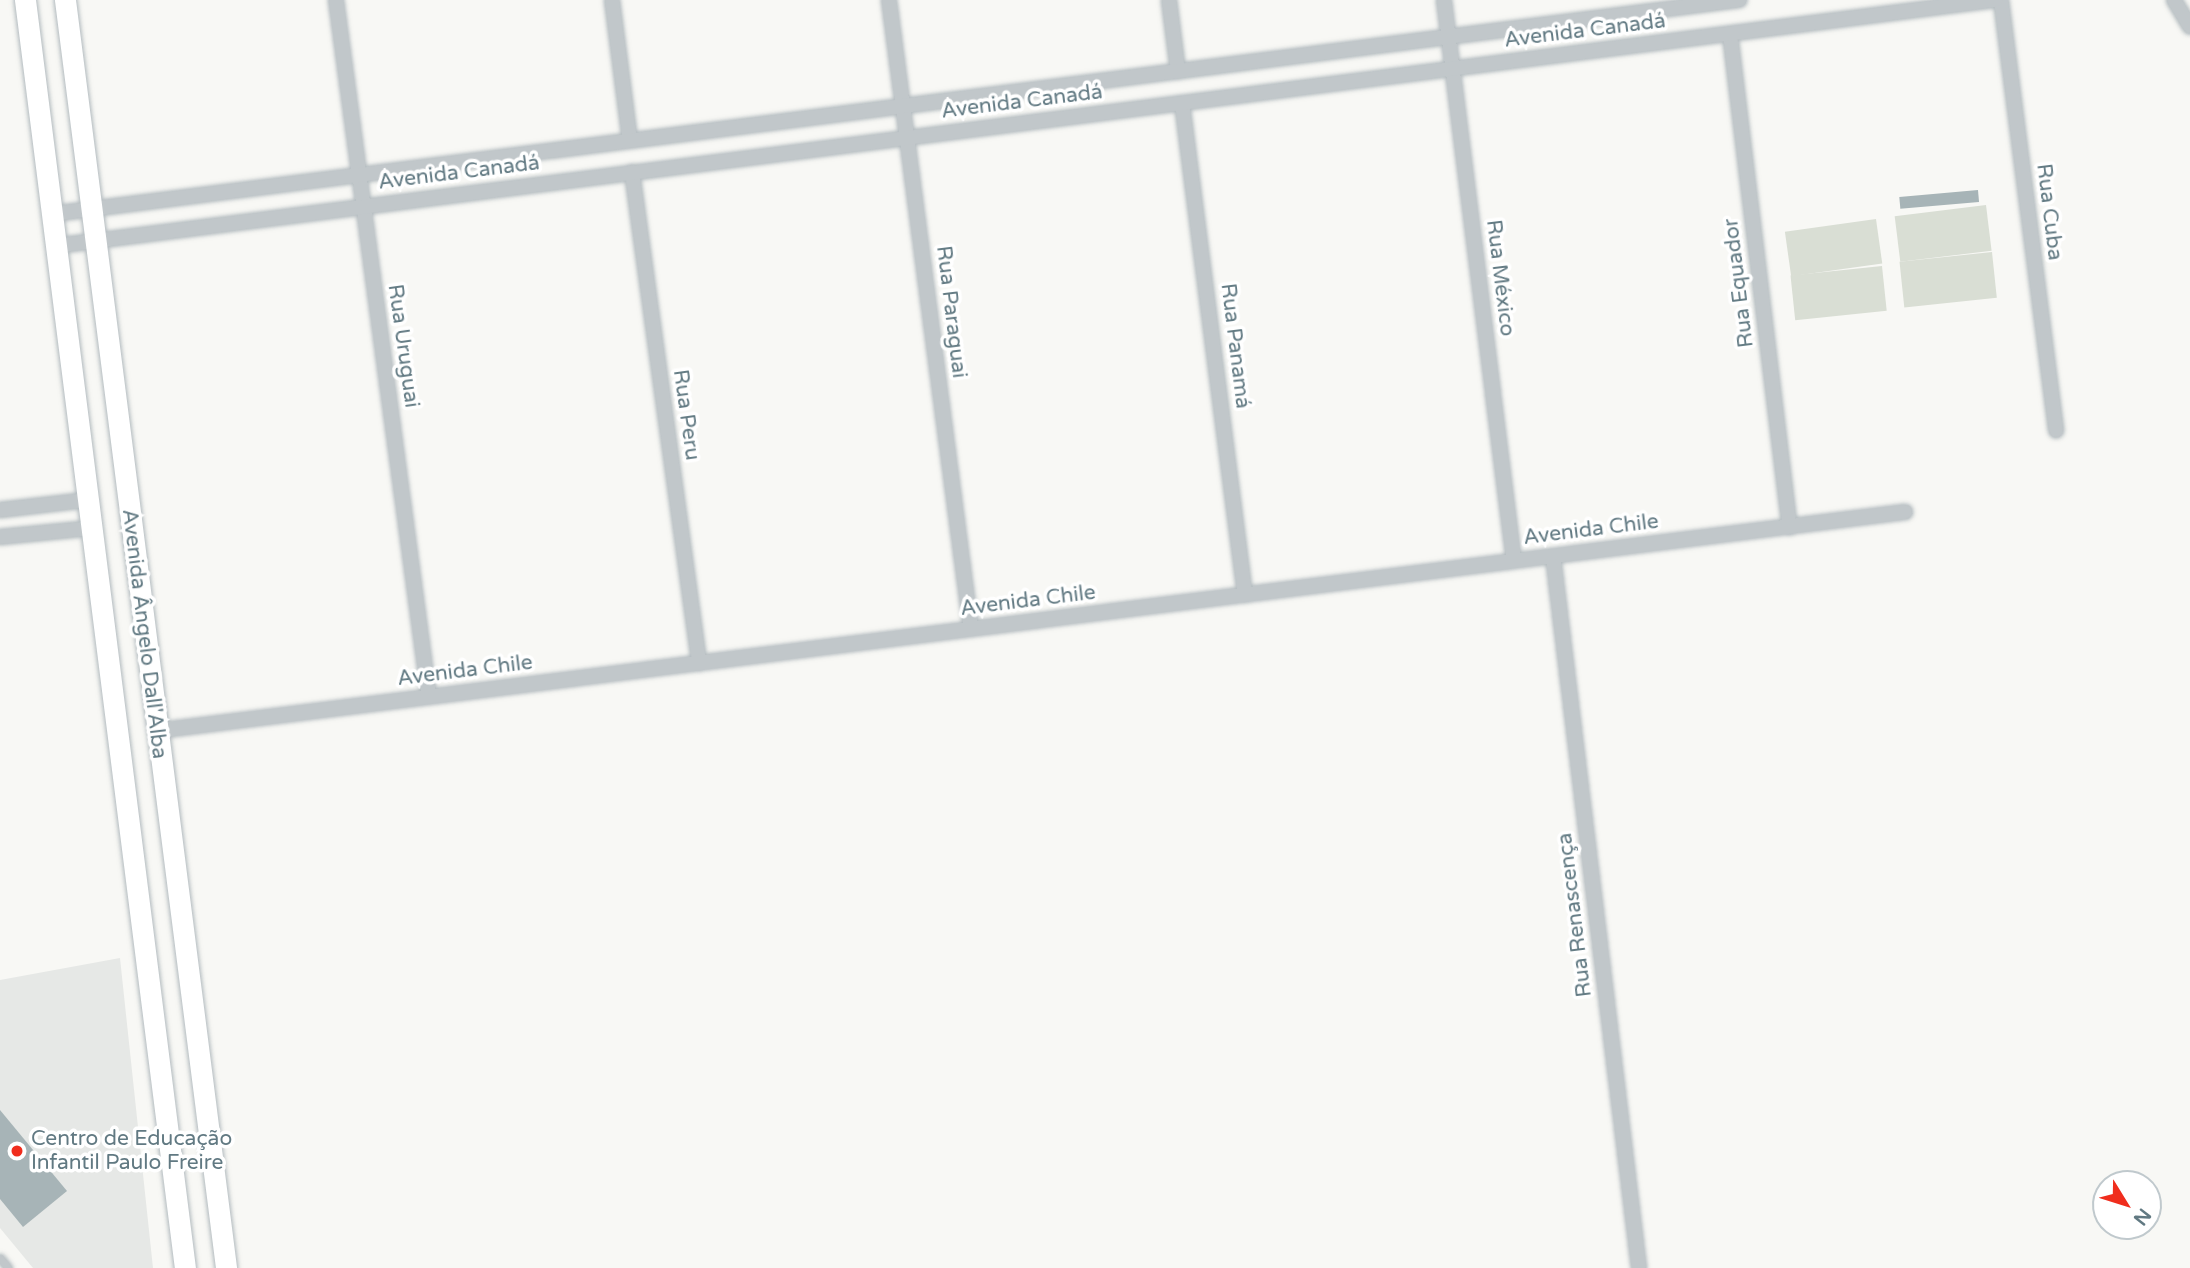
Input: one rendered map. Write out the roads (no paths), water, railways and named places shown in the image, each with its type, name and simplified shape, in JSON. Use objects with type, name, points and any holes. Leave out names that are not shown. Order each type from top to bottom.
[{"type":"main road","name":"Avenida Ângelo Dall'Alba","points":[[25,0],[185,1268]]},
{"type":"main road","name":"Avenida Ângelo Dall'Alba","points":[[65,0],[89,209],[226,1268]]},
{"type":"street","name":"Rua Uruguai","points":[[336,0],[429,697]]},
{"type":"street","points":[[612,0],[630,140]]},
{"type":"street","name":"Rua Paraguai","points":[[889,0],[971,629]]},
{"type":"street","points":[[1169,0],[1178,71]]},
{"type":"street","name":"Rua México","points":[[1444,0],[1514,561]]},
{"type":"street","name":"Avenida Canadá","points":[[52,214],[1739,0]]},
{"type":"street","name":"Avenida Canadá","points":[[55,246],[1995,0]]},
{"type":"street","name":"Rua Cuba","points":[[2001,0],[2056,429]]},
{"type":"street","points":[[2174,0],[2190,27]]},
{"type":"street","name":"Rua Equador","points":[[1730,34],[1790,527]]},
{"type":"street","name":"Rua Panamá","points":[[1182,103],[1245,595]]},
{"type":"street","name":"Rua Peru","points":[[632,172],[699,663]]},
{"type":"street","points":[[0,510],[88,500]]},
{"type":"street","name":"Avenida Chile","points":[[156,732],[1905,512]]},
{"type":"street","points":[[0,537],[91,528]]},
{"type":"street","name":"Rua Renascença","points":[[1553,556],[1639,1268]]},
{"type":"lane","points":[[0,1258],[8,1268]]},
{"type":"place","name":"Centro de Educação Infantil Paulo Freire","points":[[17,1151]]}]
